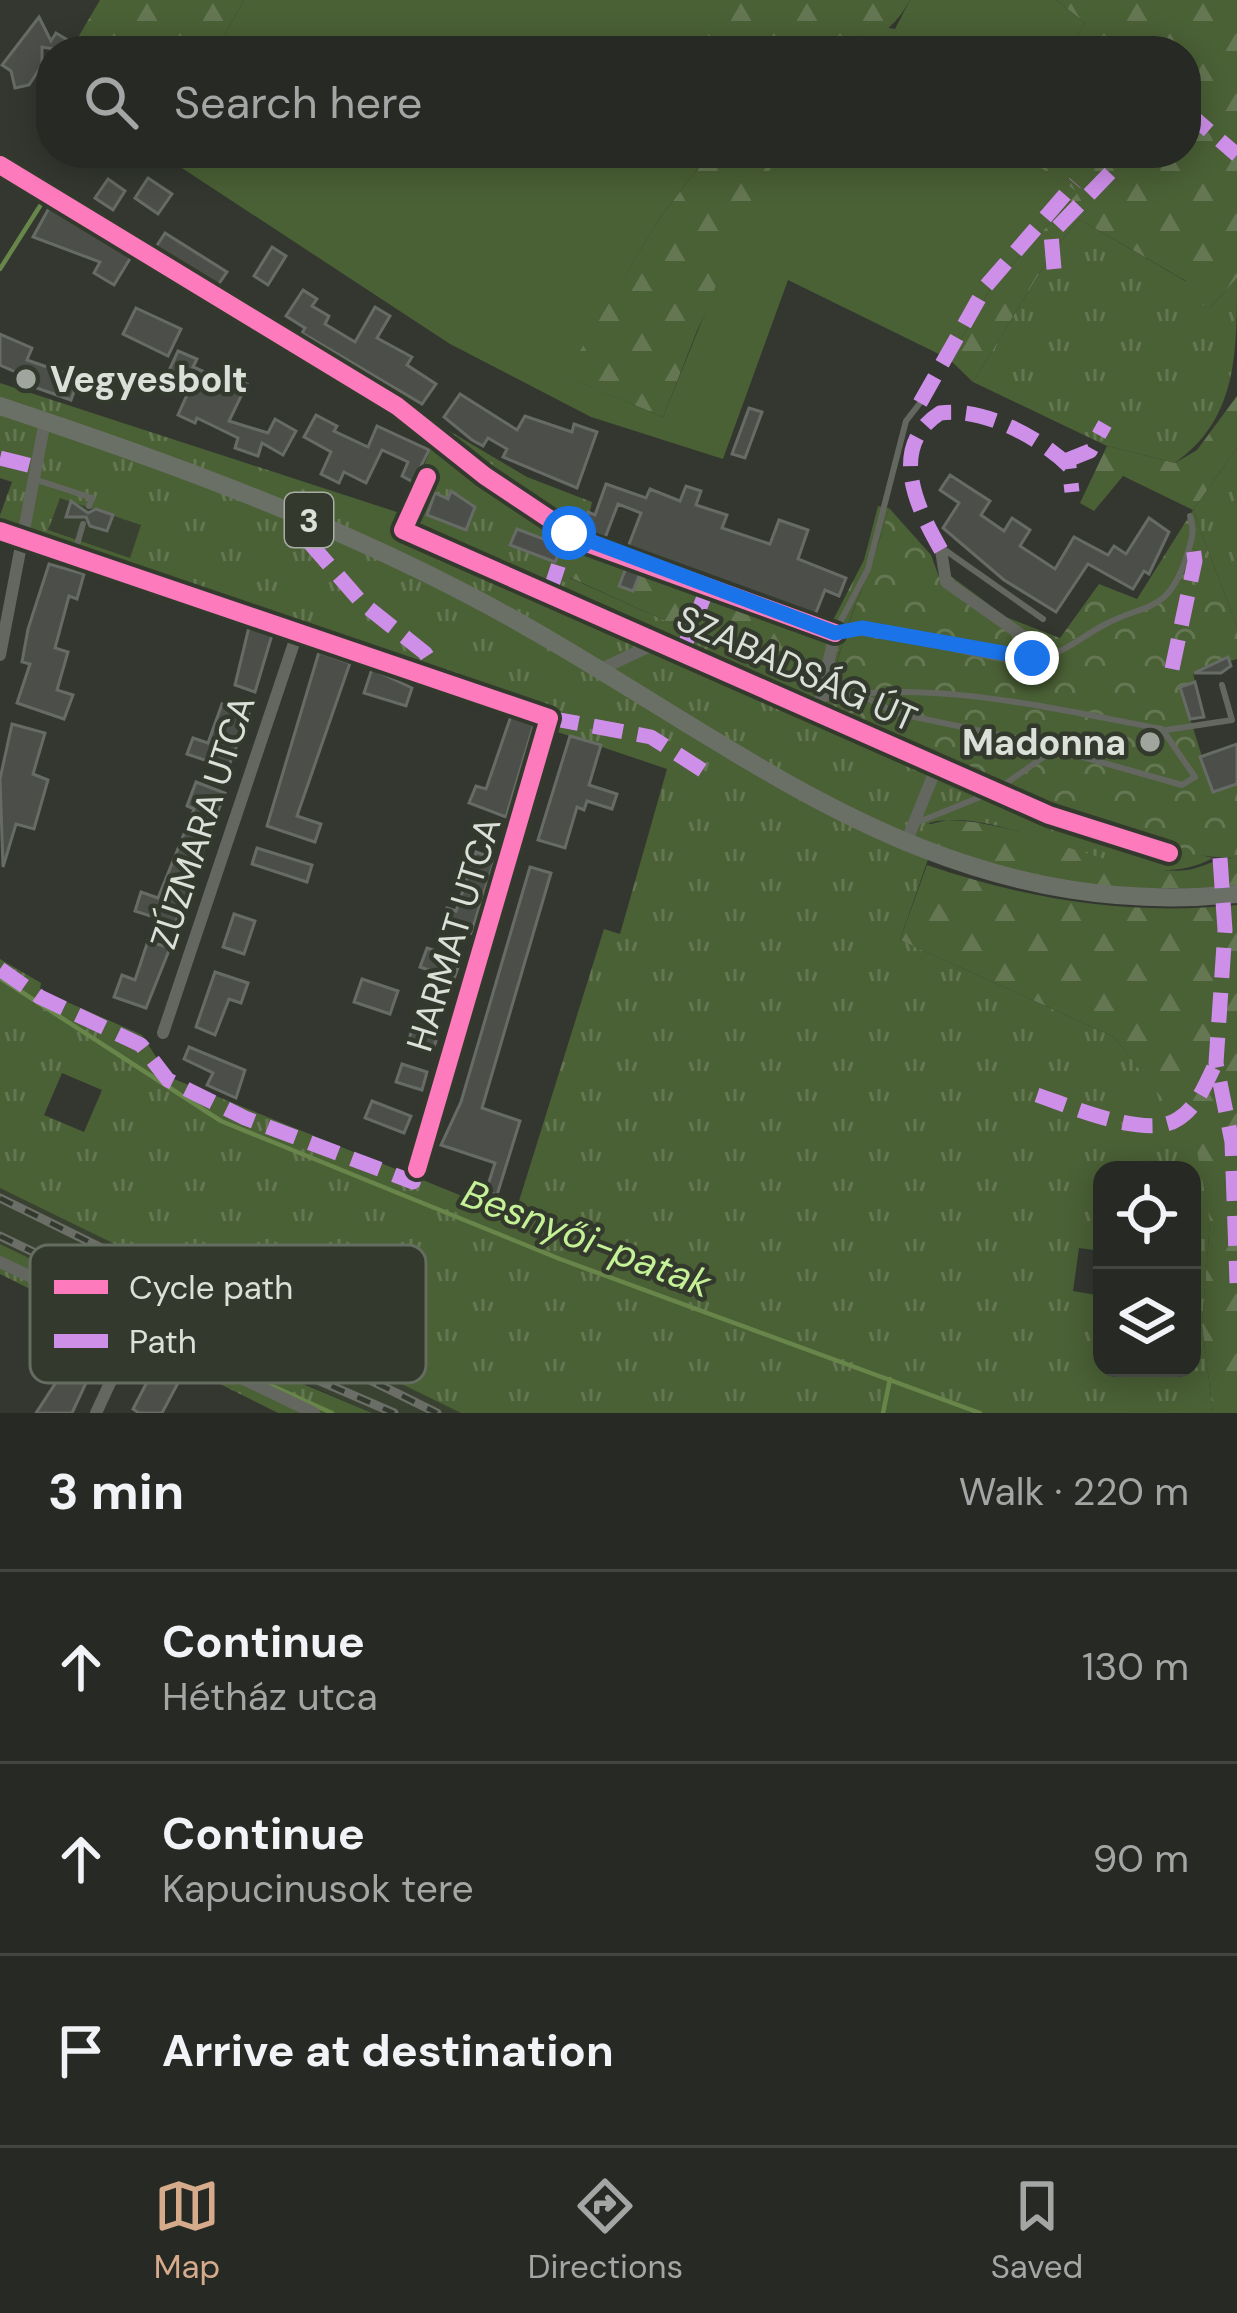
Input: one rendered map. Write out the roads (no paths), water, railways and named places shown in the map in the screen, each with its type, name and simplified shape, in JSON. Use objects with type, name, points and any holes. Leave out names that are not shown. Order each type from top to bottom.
[{"type":"main road","name":"3","points":[[0,406],[326,526],[469,595],[601,669],[766,773],[905,845],[970,868],[1071,891],[1151,898],[1237,894]]},
{"type":"street","points":[[0,165],[397,406],[484,476],[584,542],[835,633],[862,628],[978,653],[1035,658],[1030,640],[950,586],[941,550]]},
{"type":"street","points":[[0,655],[45,421]]},
{"type":"street","name":"SZABADSÁG ÚT","points":[[427,477],[403,530],[818,706],[995,791],[1104,836],[1169,853]]},
{"type":"street","points":[[0,531],[298,631]]},
{"type":"street","name":"HARMAT UTCA","points":[[298,631],[550,718],[417,1169]]},
{"type":"street","name":"ZÚZMARA UTCA","points":[[164,1033],[298,631]]},
{"type":"street","points":[[818,706],[835,633]]},
{"type":"street","name":"SZABADSÁG ÚT","points":[[601,669],[659,642]]},
{"type":"street","name":"SZABADSÁG ÚT","points":[[905,845],[937,766]]},
{"type":"street","points":[[0,1262],[30,1277]]},
{"type":"street","points":[[96,1413],[110,1383]]},
{"type":"street","points":[[250,1383],[314,1413]]},
{"type":"lane","points":[[835,633],[868,569],[906,421],[920,403]]},
{"type":"lane","points":[[34,479],[92,498],[89,506]]},
{"type":"lane","points":[[1035,658],[1064,650],[1107,623],[1165,600],[1176,586],[1192,540],[1190,516]]},
{"type":"lane","points":[[73,556],[83,524]]},
{"type":"lane","points":[[941,550],[1043,619]]},
{"type":"lane","points":[[818,706],[857,693],[932,692],[1162,730],[1232,720],[1222,685]]},
{"type":"lane","points":[[857,693],[896,713],[1189,784],[1194,771],[1162,730]]},
{"type":"lane","points":[[914,824],[995,791],[1055,748]]},
{"type":"waterway","points":[[0,269],[40,206]]},
{"type":"waterway","name":"Besnyői-patak","points":[[0,978],[221,1121],[560,1259],[980,1413]]},
{"type":"waterway","points":[[883,1413],[890,1379]]},
{"type":"waterway","points":[[268,1384],[332,1413]]},
{"type":"railway","points":[[0,1198],[96,1245]]},
{"type":"railway","points":[[0,1236],[30,1250]]},
{"type":"railway","points":[[325,1383],[394,1413]]},
{"type":"railway","points":[[376,1383],[437,1413]]},
{"type":"place","name":"Vegyesbolt","points":[[26,379]]},
{"type":"place","name":"Madonna","points":[[1150,742]]}]
